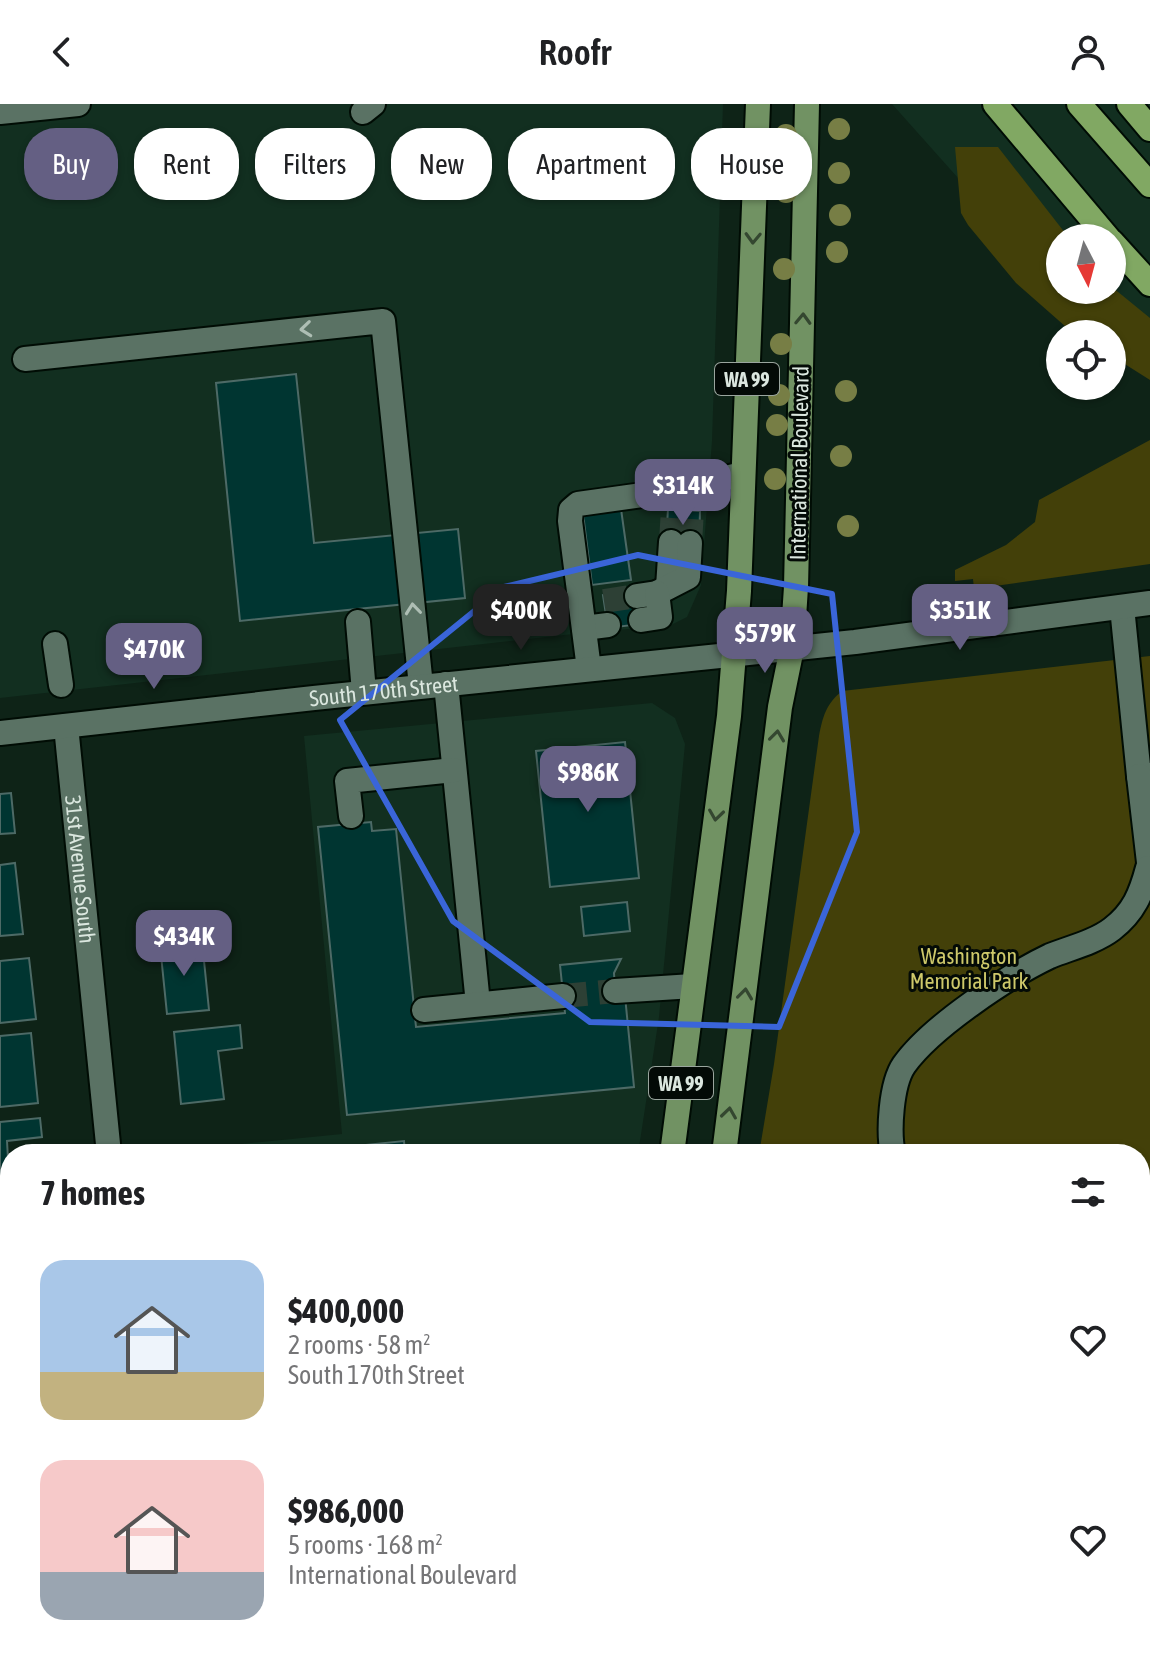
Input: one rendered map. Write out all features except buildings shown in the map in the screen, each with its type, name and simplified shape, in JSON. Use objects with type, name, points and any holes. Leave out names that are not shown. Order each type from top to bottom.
[{"type":"highway","points":[[995,104],[1096,224]]},
{"type":"highway","points":[[1079,104],[1150,185]]},
{"type":"highway","points":[[1129,104],[1150,129]]},
{"type":"highway","points":[[1126,258],[1150,284]]},
{"type":"main road","name":"WA 99","points":[[673,1144],[729,716],[739,591],[758,104]]},
{"type":"main road","name":"International Boulevard","points":[[725,1144],[780,707],[792,648],[807,104]]},
{"type":"street","points":[[0,112],[70,105]]},
{"type":"street","points":[[25,359],[383,321],[433,685],[454,770],[478,1004]]},
{"type":"street","points":[[589,669],[594,614],[571,510],[578,504],[683,499],[743,474]]},
{"type":"street","points":[[651,599],[688,577],[680,543]]},
{"type":"street","name":"South 170th Street","points":[[0,733],[792,648],[1150,603]]},
{"type":"street","points":[[892,1144],[891,1120],[897,1082],[902,1067],[923,1043],[946,1022],[1016,975],[1110,931],[1140,897],[1149,869],[1145,775],[1122,607]]},
{"type":"street","points":[[358,622],[364,692]]},
{"type":"street","points":[[55,644],[61,685]]},
{"type":"street","name":"31st Avenue South","points":[[66,726],[108,1144]]},
{"type":"street","points":[[351,816],[347,781],[454,770]]},
{"type":"street","points":[[615,991],[693,986]]},
{"type":"street","points":[[424,1010],[563,996]]},
{"type":"highlighted area","points":[[638,555],[832,594],[857,832],[779,1027],[590,1022],[453,921],[340,720],[504,587]]},
{"type":"shaded area","points":[[0,104],[723,104],[722,128],[691,128],[691,200],[720,200],[712,441],[701,585],[687,617],[671,625],[0,698]]},
{"type":"shaded area","points":[[892,104],[1150,104],[1150,375],[1126,349],[1126,320],[1085,320],[1070,304],[1126,304],[1126,224],[1046,224],[1046,277]]},
{"type":"shaded area","points":[[652,703],[675,718],[685,744],[659,1017],[640,1144],[242,1144],[342,1134],[304,736]]},
{"type":"green space","points":[[955,147],[998,147],[1058,224],[1046,224],[1046,304],[1126,304],[1126,298],[1150,318],[1150,380],[1126,365],[1126,320],[1058,320],[1016,283],[961,213]]},
{"type":"green space","points":[[1150,440],[1150,564],[974,589],[973,579],[955,581],[955,570],[1006,545],[1035,522],[1039,500]]},
{"type":"green space","name":"Washington Memorial Park","points":[[1150,656],[1150,1144],[761,1144],[819,736],[829,706],[842,691]]},
{"type":"tunnel","points":[[671,542],[673,509]]},
{"type":"tunnel","points":[[690,543],[692,511]]},
{"type":"tunnel","points":[[604,601],[637,596]]},
{"type":"tunnel","points":[[563,996],[615,991]]}]
